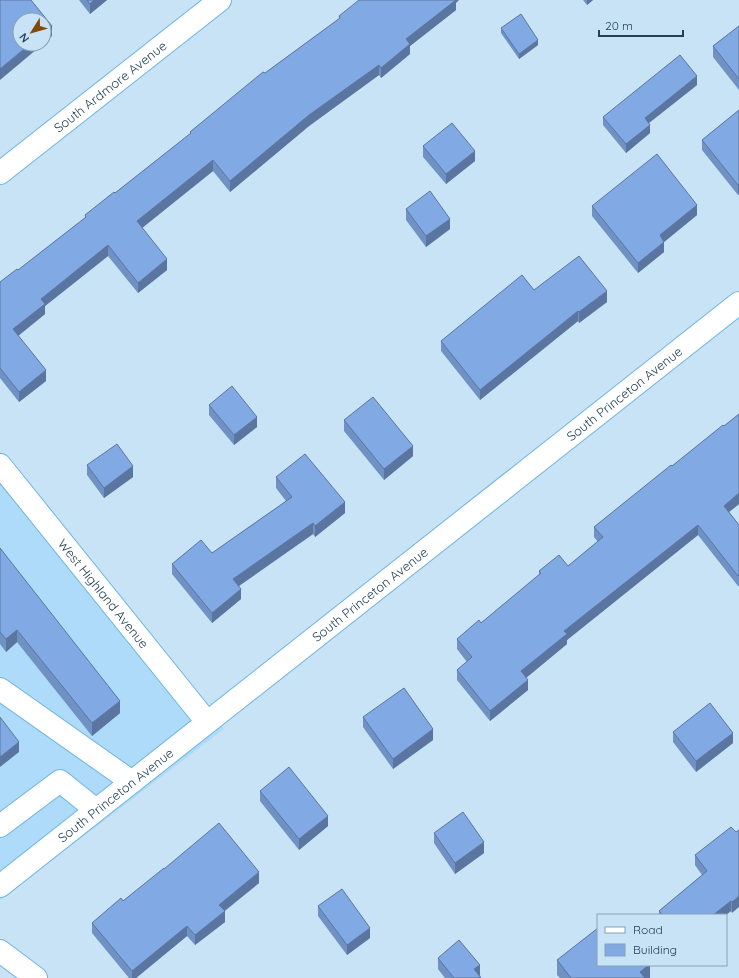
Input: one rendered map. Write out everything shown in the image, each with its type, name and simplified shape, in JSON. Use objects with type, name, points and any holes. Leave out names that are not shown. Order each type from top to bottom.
[{"type":"street","name":"South Ardmore Avenue","points":[[1,171],[220,0]]},
{"type":"street","name":"South Princeton Avenue","points":[[0,886],[739,303]]},
{"type":"street","name":"West Highland Avenue","points":[[3,475],[207,722]]},
{"type":"street","points":[[0,690],[132,782]]},
{"type":"street","points":[[0,826],[60,781],[96,810]]},
{"type":"street","points":[[0,951],[36,978]]},
{"type":"shaded area","points":[[0,451],[224,729],[0,900]]},
{"type":"building","points":[[0,0],[31,0],[41,12],[12,12],[12,52],[20,52],[0,69]]},
{"type":"building","points":[[87,0],[94,0],[90,4]]},
{"type":"building","points":[[359,0],[456,0],[406,39],[410,44],[381,68],[379,65],[309,115],[230,181],[213,160],[137,221],[167,259],[138,283],[108,245],[41,299],[45,304],[13,329],[46,370],[19,392],[0,368],[0,282],[17,269],[18,270],[86,217],[85,215],[191,133],[190,132],[263,72],[265,73],[340,18],[339,16]]},
{"type":"building","points":[[521,14],[538,40],[519,54],[501,28]]},
{"type":"building","points":[[739,26],[739,79],[713,46]]},
{"type":"building","points":[[680,55],[697,76],[645,118],[650,125],[626,144],[603,117]]},
{"type":"building","points":[[739,110],[739,184],[738,185],[702,140]]},
{"type":"building","points":[[452,123],[475,151],[446,174],[423,146]]},
{"type":"building","points":[[657,154],[697,205],[660,235],[664,242],[638,263],[592,206]]},
{"type":"building","points":[[430,191],[450,219],[426,236],[406,209]]},
{"type":"building","points":[[579,256],[607,291],[579,312],[578,311],[480,390],[441,341],[522,275],[534,290]]},
{"type":"building","points":[[232,386],[257,417],[234,435],[209,405]]},
{"type":"building","points":[[373,397],[413,446],[384,469],[344,420]]},
{"type":"building","points":[[739,414],[739,493],[724,506],[739,525],[739,575],[738,576],[698,525],[564,631],[567,634],[521,671],[528,680],[490,711],[457,670],[472,657],[457,639],[479,620],[481,623],[541,573],[539,571],[559,555],[568,566],[603,537],[594,527],[671,465],[672,466]]},
{"type":"building","points":[[117,444],[133,466],[104,488],[87,465]]},
{"type":"building","points":[[305,454],[345,502],[315,526],[313,523],[233,579],[241,589],[212,613],[172,564],[201,540],[212,553],[292,497],[276,477]]},
{"type":"building","points":[[0,548],[120,701],[92,723],[17,630],[6,639],[0,632]]},
{"type":"building","points":[[404,688],[433,729],[393,759],[363,717]]},
{"type":"building","points":[[710,703],[733,733],[696,761],[673,732]]},
{"type":"building","points":[[0,717],[19,742],[0,757]]},
{"type":"building","points":[[289,767],[328,816],[299,839],[260,791]]},
{"type":"building","points":[[463,812],[484,842],[455,863],[434,833]]},
{"type":"building","points":[[219,823],[259,872],[219,905],[225,911],[195,935],[187,926],[132,971],[92,923],[121,898],[123,901],[164,869]]},
{"type":"building","points":[[731,827],[736,832],[739,830],[739,896],[714,914],[662,914],[659,911],[707,871],[695,855]]},
{"type":"building","points":[[342,889],[370,928],[347,945],[318,906]]},
{"type":"building","points":[[597,929],[597,966],[648,966],[640,972],[645,978],[571,978],[557,960]]},
{"type":"building","points":[[459,940],[480,965],[474,969],[481,978],[454,978],[438,958]]}]
